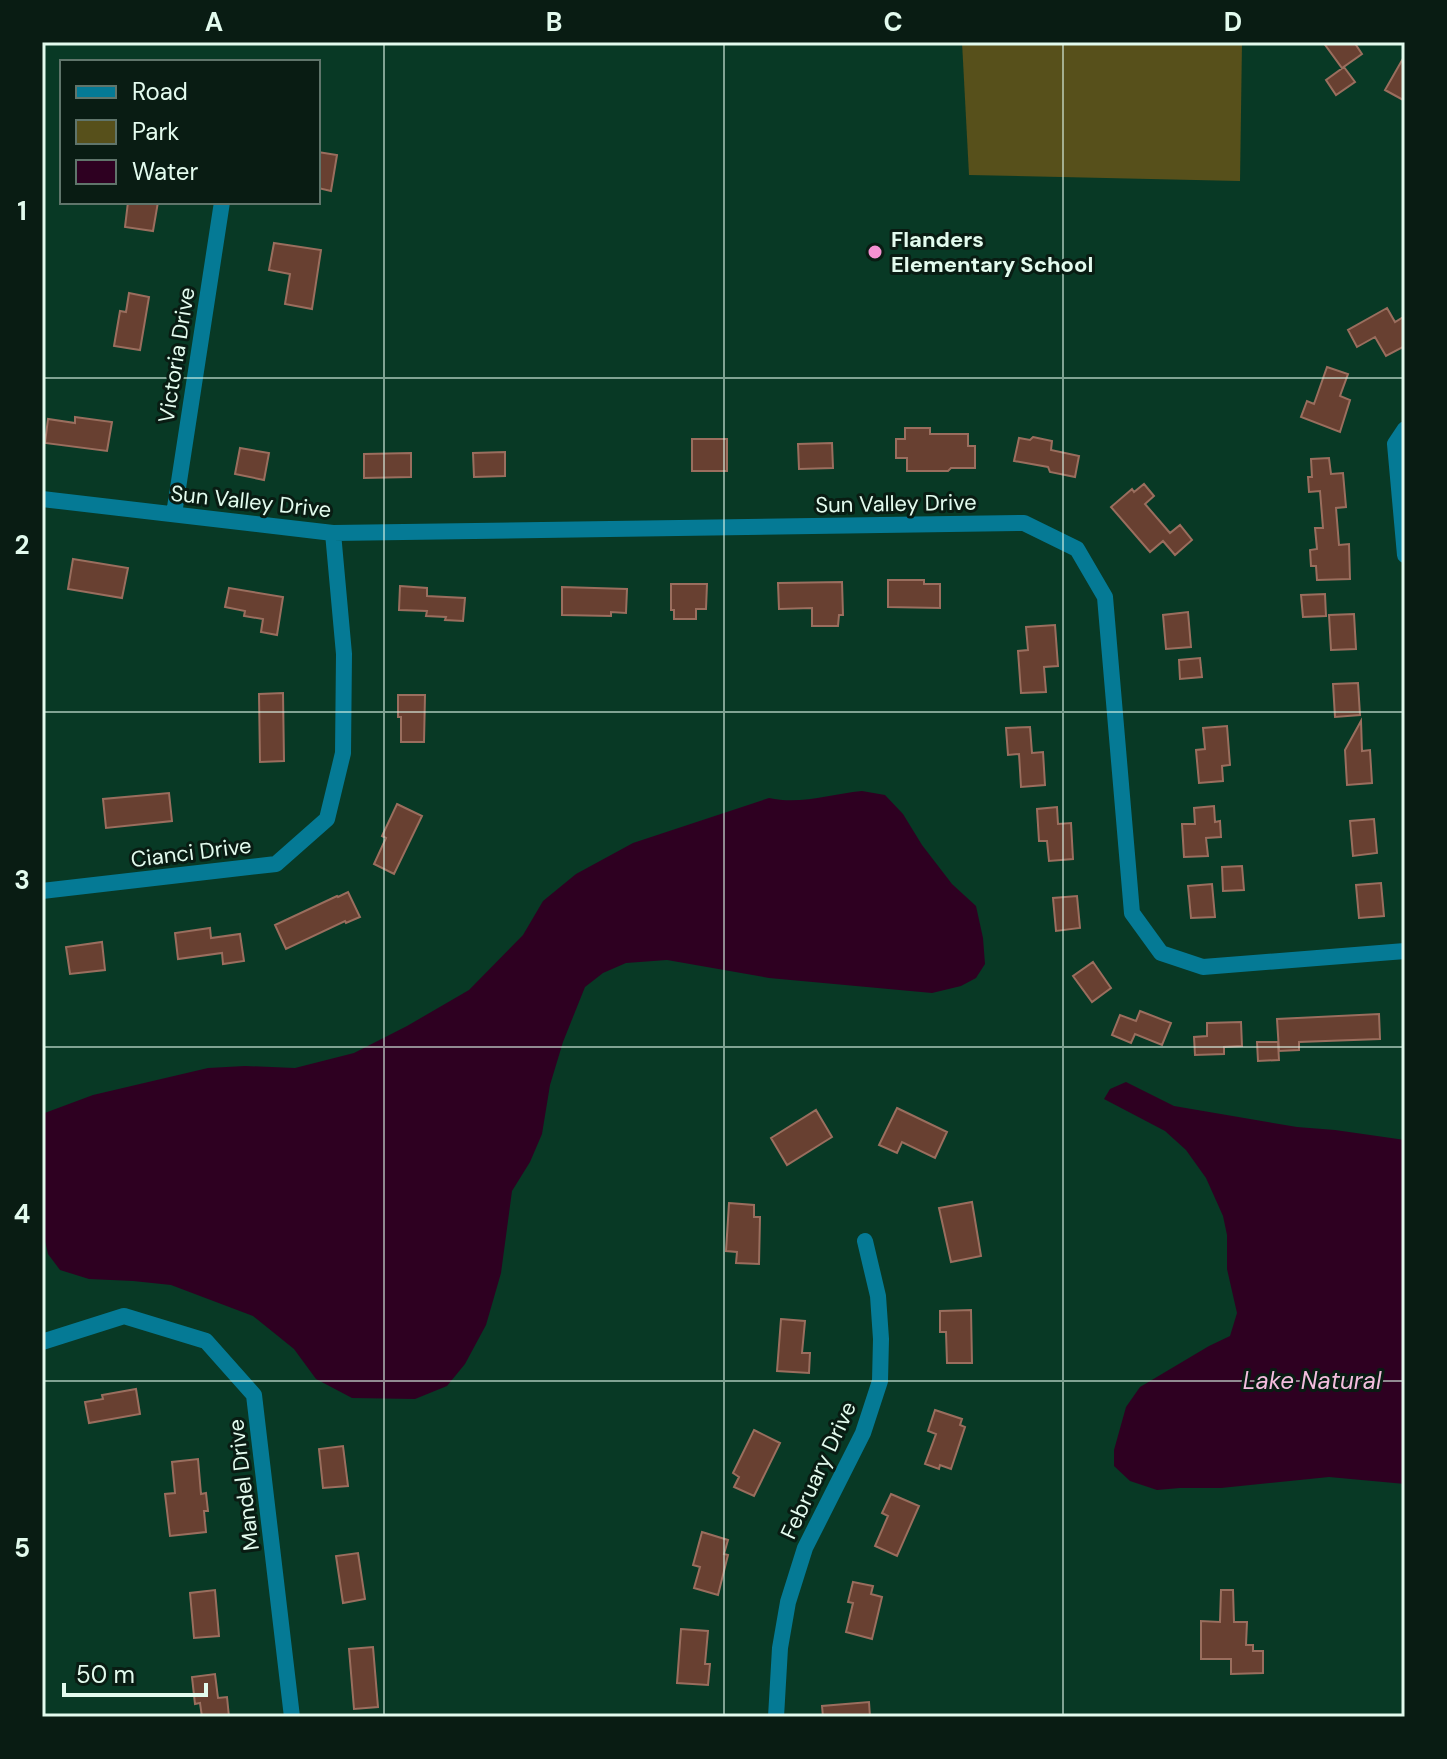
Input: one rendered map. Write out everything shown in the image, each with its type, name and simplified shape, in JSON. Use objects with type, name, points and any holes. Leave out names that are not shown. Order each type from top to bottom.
[{"type":"street","name":"Victoria Drive","points":[[174,514],[222,204]]},
{"type":"street","points":[[1405,429],[1395,444],[1405,555]]},
{"type":"street","name":"Sun Valley Drive","points":[[42,499],[333,533],[1024,523],[1077,549],[1105,597],[1132,913],[1161,953],[1203,967],[1405,951]]},
{"type":"street","name":"Cianci Drive","points":[[42,891],[276,864],[327,819],[343,753],[344,654],[333,533]]},
{"type":"street","name":"February Drive","points":[[776,1717],[780,1648],[788,1602],[805,1548],[863,1433],[880,1381],[878,1296],[865,1241]]},
{"type":"street","name":"Mandel Drive","points":[[42,1342],[124,1316],[206,1341],[254,1395],[292,1717]]},
{"type":"green space","points":[[962,42],[1242,42],[1240,181],[969,175]]},
{"type":"water","points":[[862,791],[885,795],[903,814],[952,884],[976,906],[985,964],[976,978],[961,986],[932,993],[769,978],[667,960],[626,963],[603,973],[585,987],[550,1085],[542,1134],[530,1162],[512,1191],[501,1273],[486,1325],[465,1364],[447,1386],[415,1399],[352,1398],[316,1379],[294,1349],[253,1316],[171,1285],[89,1279],[60,1270],[48,1254],[42,1228],[42,1114],[93,1095],[208,1068],[295,1068],[354,1053],[469,990],[523,935],[543,901],[576,874],[633,843],[769,798],[804,800]]},
{"type":"water","name":"Lake Natural","points":[[1126,1082],[1174,1106],[1297,1127],[1405,1140],[1405,1484],[1329,1477],[1221,1488],[1157,1490],[1130,1481],[1114,1466],[1114,1450],[1126,1407],[1140,1387],[1230,1336],[1237,1313],[1227,1269],[1227,1235],[1223,1216],[1206,1178],[1186,1150],[1165,1131],[1104,1099],[1110,1089]]},
{"type":"building","points":[[1323,42],[1354,42],[1362,54],[1342,68]]},
{"type":"building","points":[[1405,55],[1405,101],[1385,90]]},
{"type":"building","points":[[1344,67],[1355,82],[1336,95],[1326,80]]},
{"type":"building","points":[[320,152],[337,155],[331,191],[320,188]]},
{"type":"building","points":[[128,204],[158,204],[153,231],[125,227]]},
{"type":"building","points":[[274,243],[321,250],[312,309],[285,304],[290,274],[269,270]]},
{"type":"building","points":[[129,293],[149,297],[140,350],[114,346],[120,311],[126,312]]},
{"type":"building","points":[[1387,308],[1395,322],[1405,316],[1405,346],[1386,356],[1375,337],[1357,347],[1348,330]]},
{"type":"building","points":[[1327,367],[1348,374],[1340,396],[1350,400],[1340,432],[1301,417],[1307,401],[1314,404]]},
{"type":"building","points":[[75,417],[112,422],[107,451],[45,443],[48,419],[75,423]]},
{"type":"building","points":[[905,428],[930,428],[930,434],[968,434],[968,446],[975,446],[975,468],[907,471],[907,458],[896,458],[896,439],[905,439]]},
{"type":"building","points":[[1033,437],[1052,441],[1051,450],[1079,456],[1075,477],[1050,472],[1048,467],[1014,461],[1019,438],[1030,440]]},
{"type":"building","points":[[692,439],[727,439],[727,471],[692,471]]},
{"type":"building","points":[[832,443],[833,468],[799,469],[798,444]]},
{"type":"building","points":[[240,448],[269,453],[264,480],[235,474]]},
{"type":"building","points":[[505,452],[505,476],[474,477],[473,453]]},
{"type":"building","points":[[411,453],[411,477],[364,478],[364,454]]},
{"type":"building","points":[[1329,458],[1331,474],[1343,473],[1346,507],[1336,508],[1339,545],[1349,544],[1350,579],[1317,580],[1316,566],[1311,566],[1310,550],[1317,549],[1315,528],[1323,528],[1320,491],[1309,492],[1311,459]]},
{"type":"building","points":[[1144,484],[1154,496],[1145,504],[1170,533],[1180,525],[1192,540],[1175,555],[1163,541],[1150,552],[1111,507],[1132,489],[1134,492]]},
{"type":"building","points":[[73,559],[128,568],[122,598],[68,589]]},
{"type":"building","points":[[888,580],[924,580],[924,584],[940,584],[940,608],[888,607]]},
{"type":"building","points":[[842,582],[843,615],[839,615],[838,626],[812,626],[812,608],[779,609],[778,583]]},
{"type":"building","points":[[671,584],[707,584],[706,609],[696,609],[696,619],[674,619]]},
{"type":"building","points":[[400,586],[427,588],[427,596],[465,598],[463,621],[426,616],[427,611],[399,610]]},
{"type":"building","points":[[562,587],[627,589],[626,613],[611,612],[611,616],[562,615]]},
{"type":"building","points":[[229,588],[283,597],[277,635],[261,632],[263,619],[244,616],[245,611],[225,607]]},
{"type":"building","points":[[1325,594],[1326,616],[1303,617],[1301,595]]},
{"type":"building","points":[[1188,612],[1191,647],[1166,649],[1163,615]]},
{"type":"building","points":[[1354,614],[1356,649],[1331,650],[1329,615]]},
{"type":"building","points":[[1055,625],[1058,666],[1044,667],[1046,692],[1021,693],[1018,651],[1028,650],[1026,627]]},
{"type":"building","points":[[1200,658],[1202,677],[1180,679],[1179,660]]},
{"type":"building","points":[[1358,683],[1360,715],[1335,717],[1333,684]]},
{"type":"building","points":[[283,693],[284,761],[260,762],[259,694]]},
{"type":"building","points":[[398,695],[425,695],[424,742],[401,742]]},
{"type":"building","points":[[1361,721],[1362,751],[1370,750],[1372,783],[1347,785],[1345,750]]},
{"type":"building","points":[[1227,726],[1230,765],[1222,766],[1223,781],[1199,783],[1196,750],[1205,749],[1203,728]]},
{"type":"building","points":[[1030,727],[1032,753],[1043,752],[1045,785],[1021,787],[1019,754],[1008,755],[1006,728]]},
{"type":"building","points":[[169,793],[172,821],[106,828],[103,799]]},
{"type":"building","points":[[397,804],[422,816],[394,874],[374,864],[386,838],[382,836]]},
{"type":"building","points":[[1214,806],[1215,822],[1220,821],[1221,837],[1206,838],[1208,856],[1184,857],[1182,824],[1195,824],[1194,808]]},
{"type":"building","points":[[1057,807],[1058,824],[1071,823],[1073,859],[1049,861],[1047,841],[1039,841],[1037,809]]},
{"type":"building","points":[[1374,819],[1377,853],[1353,856],[1350,821]]},
{"type":"building","points":[[1242,866],[1244,890],[1223,891],[1222,867]]},
{"type":"building","points":[[1381,883],[1384,916],[1359,918],[1356,885]]},
{"type":"building","points":[[1212,884],[1215,917],[1191,918],[1188,886]]},
{"type":"building","points":[[348,892],[360,917],[286,949],[275,925]]},
{"type":"building","points":[[1077,896],[1080,928],[1056,931],[1053,898]]},
{"type":"building","points":[[210,928],[211,938],[240,934],[244,961],[223,964],[222,953],[178,959],[175,933]]},
{"type":"building","points":[[102,942],[105,970],[70,974],[66,947]]},
{"type":"building","points":[[1093,962],[1111,988],[1092,1002],[1073,976]]},
{"type":"building","points":[[1140,1011],[1171,1023],[1162,1045],[1135,1034],[1131,1043],[1112,1035],[1120,1015],[1136,1021]]},
{"type":"building","points":[[1379,1014],[1380,1039],[1299,1042],[1299,1050],[1279,1051],[1277,1019]]},
{"type":"building","points":[[1241,1022],[1242,1046],[1224,1047],[1224,1054],[1195,1055],[1194,1037],[1207,1036],[1207,1023]]},
{"type":"building","points":[[1257,1042],[1278,1042],[1279,1060],[1258,1061]]},
{"type":"building","points":[[897,1108],[947,1132],[935,1158],[902,1142],[897,1153],[879,1145]]},
{"type":"building","points":[[816,1110],[832,1137],[787,1165],[771,1138]]},
{"type":"building","points":[[972,1202],[981,1256],[951,1262],[939,1208]]},
{"type":"building","points":[[729,1203],[754,1205],[754,1217],[760,1217],[759,1264],[736,1263],[737,1252],[726,1251]]},
{"type":"building","points":[[971,1310],[972,1363],[947,1363],[946,1332],[940,1332],[940,1311]]},
{"type":"building","points":[[781,1319],[805,1321],[802,1353],[810,1353],[809,1373],[777,1371]]},
{"type":"building","points":[[136,1389],[140,1414],[89,1423],[85,1402],[103,1399],[102,1395]]},
{"type":"building","points":[[935,1410],[962,1419],[960,1425],[965,1427],[951,1469],[925,1464],[936,1434],[928,1431]]},
{"type":"building","points":[[754,1430],[780,1443],[754,1496],[734,1487],[739,1477],[733,1473]]},
{"type":"building","points":[[343,1446],[348,1486],[323,1488],[319,1449]]},
{"type":"building","points":[[198,1459],[201,1494],[206,1493],[208,1511],[204,1511],[206,1532],[170,1536],[165,1494],[175,1493],[172,1462]]},
{"type":"building","points":[[891,1494],[919,1506],[897,1556],[875,1546],[888,1516],[882,1513]]},
{"type":"building","points":[[702,1532],[728,1540],[724,1554],[728,1555],[718,1595],[694,1588],[700,1567],[693,1565]]},
{"type":"building","points":[[358,1553],[365,1599],[343,1603],[336,1556]]},
{"type":"building","points":[[853,1582],[873,1586],[871,1594],[882,1597],[872,1639],[846,1632],[853,1603],[848,1602]]},
{"type":"building","points":[[215,1590],[219,1636],[194,1638],[190,1593]]},
{"type":"building","points":[[1221,1590],[1233,1590],[1234,1622],[1247,1622],[1246,1645],[1253,1645],[1253,1651],[1263,1651],[1263,1673],[1231,1674],[1231,1659],[1201,1659],[1201,1621],[1220,1622]]},
{"type":"building","points":[[681,1629],[708,1631],[705,1664],[710,1664],[708,1685],[677,1683]]},
{"type":"building","points":[[373,1647],[378,1707],[354,1709],[349,1649]]},
{"type":"building","points":[[215,1674],[218,1698],[227,1697],[229,1717],[202,1717],[200,1703],[195,1704],[192,1677]]},
{"type":"building","points":[[869,1702],[870,1717],[823,1717],[822,1706]]},
{"type":"place","name":"Flanders Elementary School","points":[[875,252]]}]
